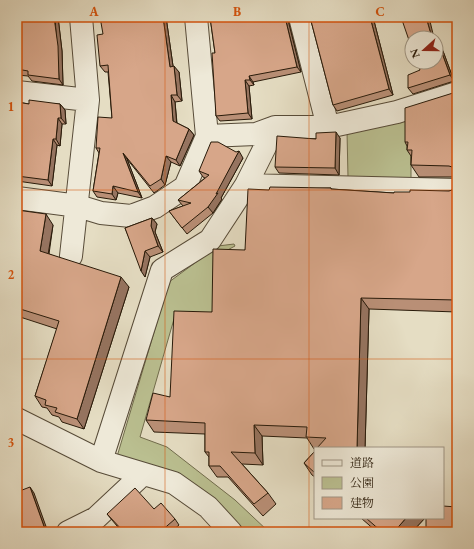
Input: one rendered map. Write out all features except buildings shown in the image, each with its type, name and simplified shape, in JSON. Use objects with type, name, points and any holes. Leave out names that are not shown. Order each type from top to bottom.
[{"type":"street","points":[[71,256],[78,206],[88,100],[81,17]]},
{"type":"street","points":[[17,198],[78,206],[101,213],[131,216],[155,207],[185,187],[207,136],[196,17]]},
{"type":"street","points":[[300,17],[328,127]]},
{"type":"street","points":[[17,92],[88,100]]},
{"type":"street","points":[[207,136],[256,134],[274,128],[328,127],[397,112],[457,93]]},
{"type":"street","points":[[101,461],[162,270],[210,240],[246,185],[274,128]]},
{"type":"street","points":[[246,185],[457,190]]},
{"type":"street","points":[[17,419],[101,461],[174,483],[208,507],[232,532]]},
{"type":"street","points":[[68,532],[96,518],[143,474]]},
{"type":"green space","points":[[411,118],[411,178],[348,177],[347,132]]},
{"type":"green space","points":[[234,244],[235,246],[220,254],[217,319],[174,319],[140,437],[167,447],[235,500],[269,532],[243,532],[227,513],[116,460],[169,282],[218,246]]}]
